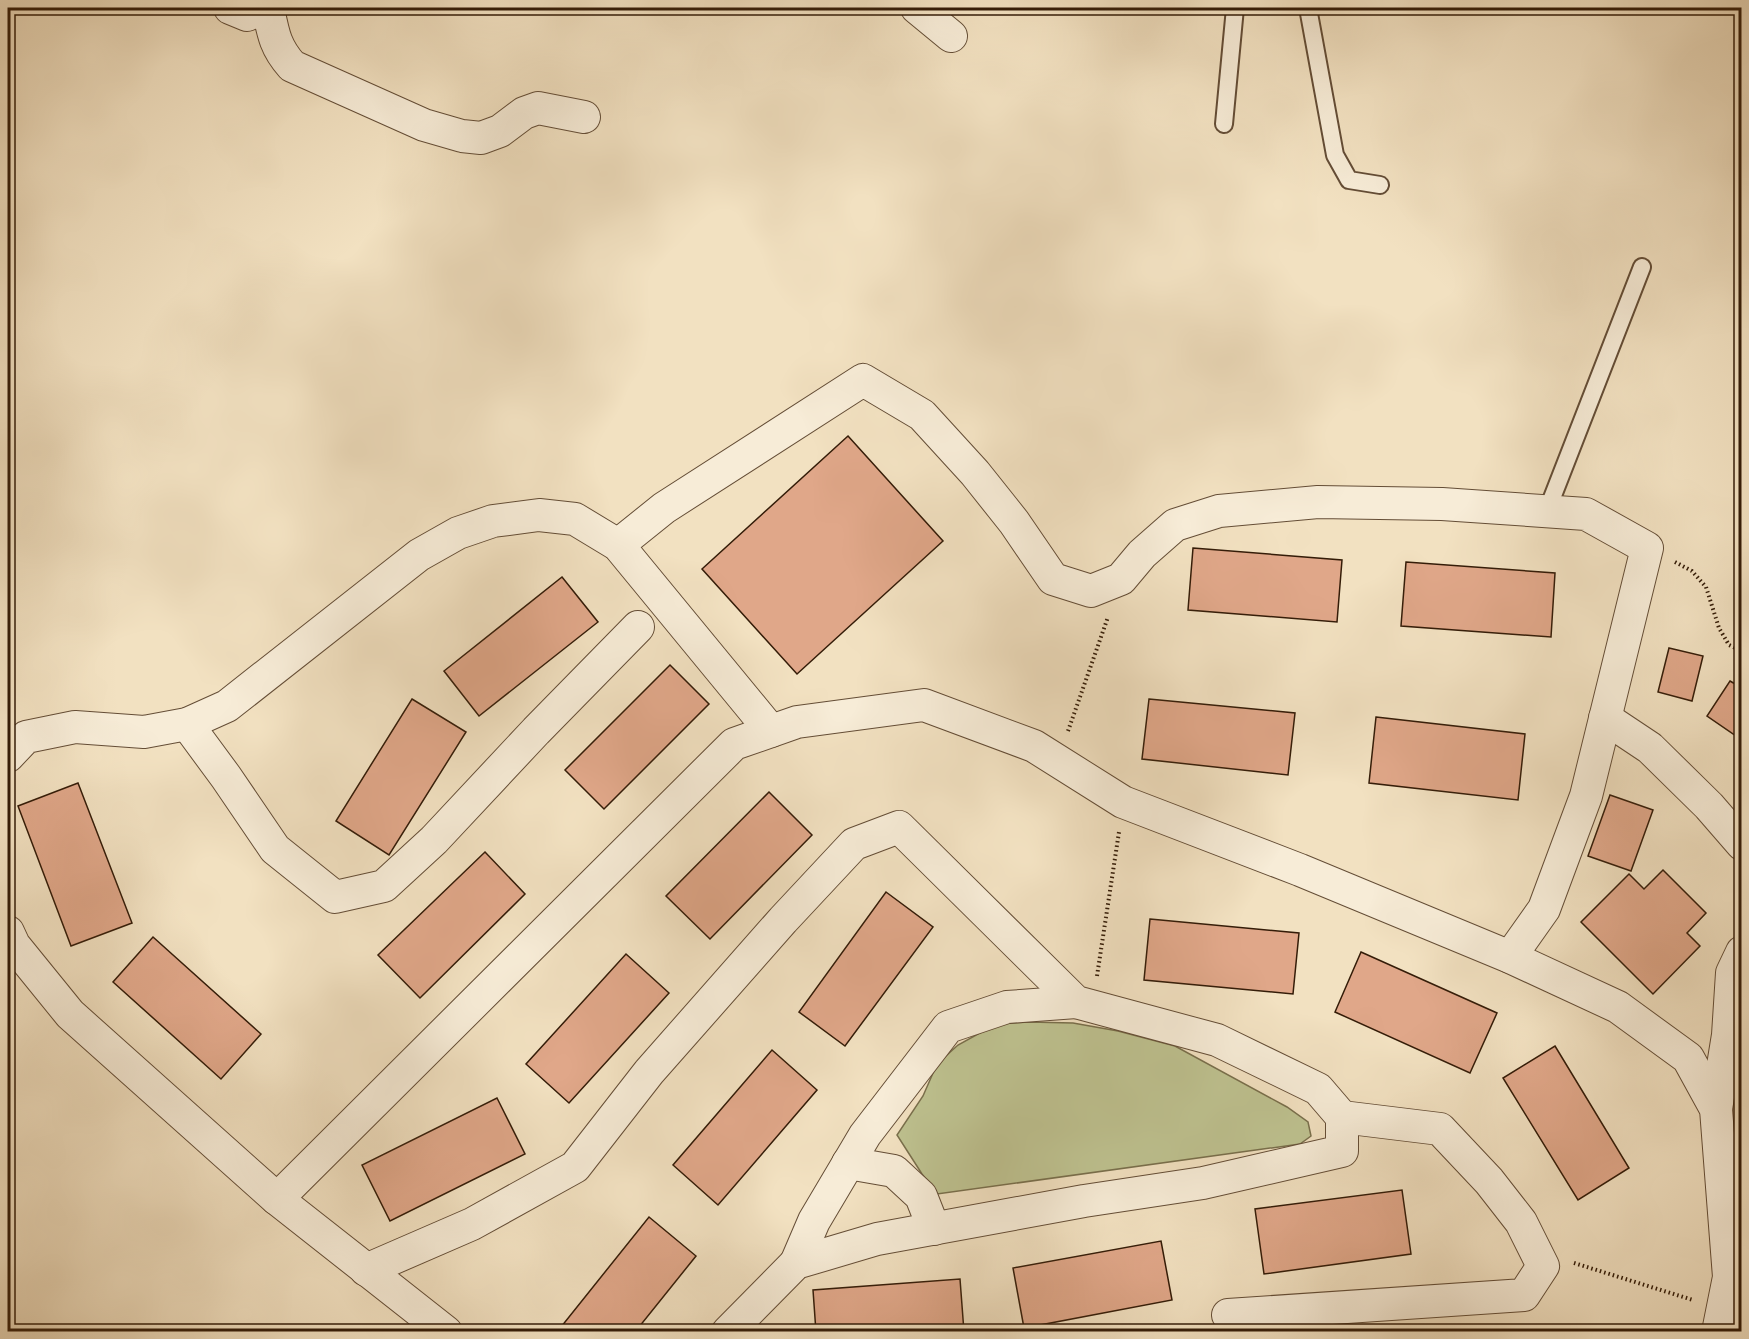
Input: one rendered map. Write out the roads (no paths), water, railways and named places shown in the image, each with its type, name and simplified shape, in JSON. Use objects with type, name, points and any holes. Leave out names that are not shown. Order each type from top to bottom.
[{"type":"street","points":[[230,8],[247,15],[263,8]]},
{"type":"street","points":[[268,8],[273,36],[280,53],[292,66],[424,125],[462,136],[481,138],[500,131],[524,113],[538,108],[584,117]]},
{"type":"street","points":[[917,8],[951,36]]},
{"type":"street","points":[[618,545],[664,508],[863,380],[922,415],[1007,514],[1053,579],[1090,591],[1120,579],[1142,554],[1175,525],[1219,511],[1318,502],[1442,504],[1586,514],[1647,548],[1586,796],[1544,909],[1510,957]]},
{"type":"street","points":[[8,756],[26,737],[75,727],[144,732],[187,724],[227,706],[419,555],[458,533],[493,521],[539,515],[575,519],[618,545],[771,731]]},
{"type":"street","points":[[187,724],[275,849],[335,897],[384,886],[434,840],[638,627]]},
{"type":"street","points":[[277,1199],[734,744],[798,722],[924,705],[1034,746],[1123,802],[1300,870],[1510,957],[1618,1007],[1688,1058],[1716,1109]]},
{"type":"street","points":[[1605,718],[1650,747],[1709,806],[1742,844]]},
{"type":"street","points":[[366,1270],[472,1224],[575,1167],[649,1071],[783,920],[854,844],[863,840],[899,827],[1084,1004]]},
{"type":"street","points":[[8,932],[14,945],[70,1014],[277,1199],[446,1332]]},
{"type":"street","points":[[1720,1321],[1729,1277],[1716,1109],[1728,1035],[1732,973],[1742,952]]},
{"type":"street","points":[[728,1332],[796,1263],[814,1221],[865,1135],[948,1027],[1007,1007],[1084,1004],[1217,1040],[1318,1089],[1342,1117],[1342,1151],[1203,1183],[1084,1201],[877,1239],[796,1263]]},
{"type":"street","points":[[1228,1315],[1524,1295],[1544,1266],[1521,1222],[1489,1181],[1440,1129],[1342,1117]]},
{"type":"street","points":[[848,1162],[894,1171],[921,1196],[934,1229]]},
{"type":"lane","points":[[1224,124],[1235,8]]},
{"type":"lane","points":[[1308,8],[1335,155],[1349,180],[1380,185]]},
{"type":"lane","points":[[1547,511],[1642,267]]}]
